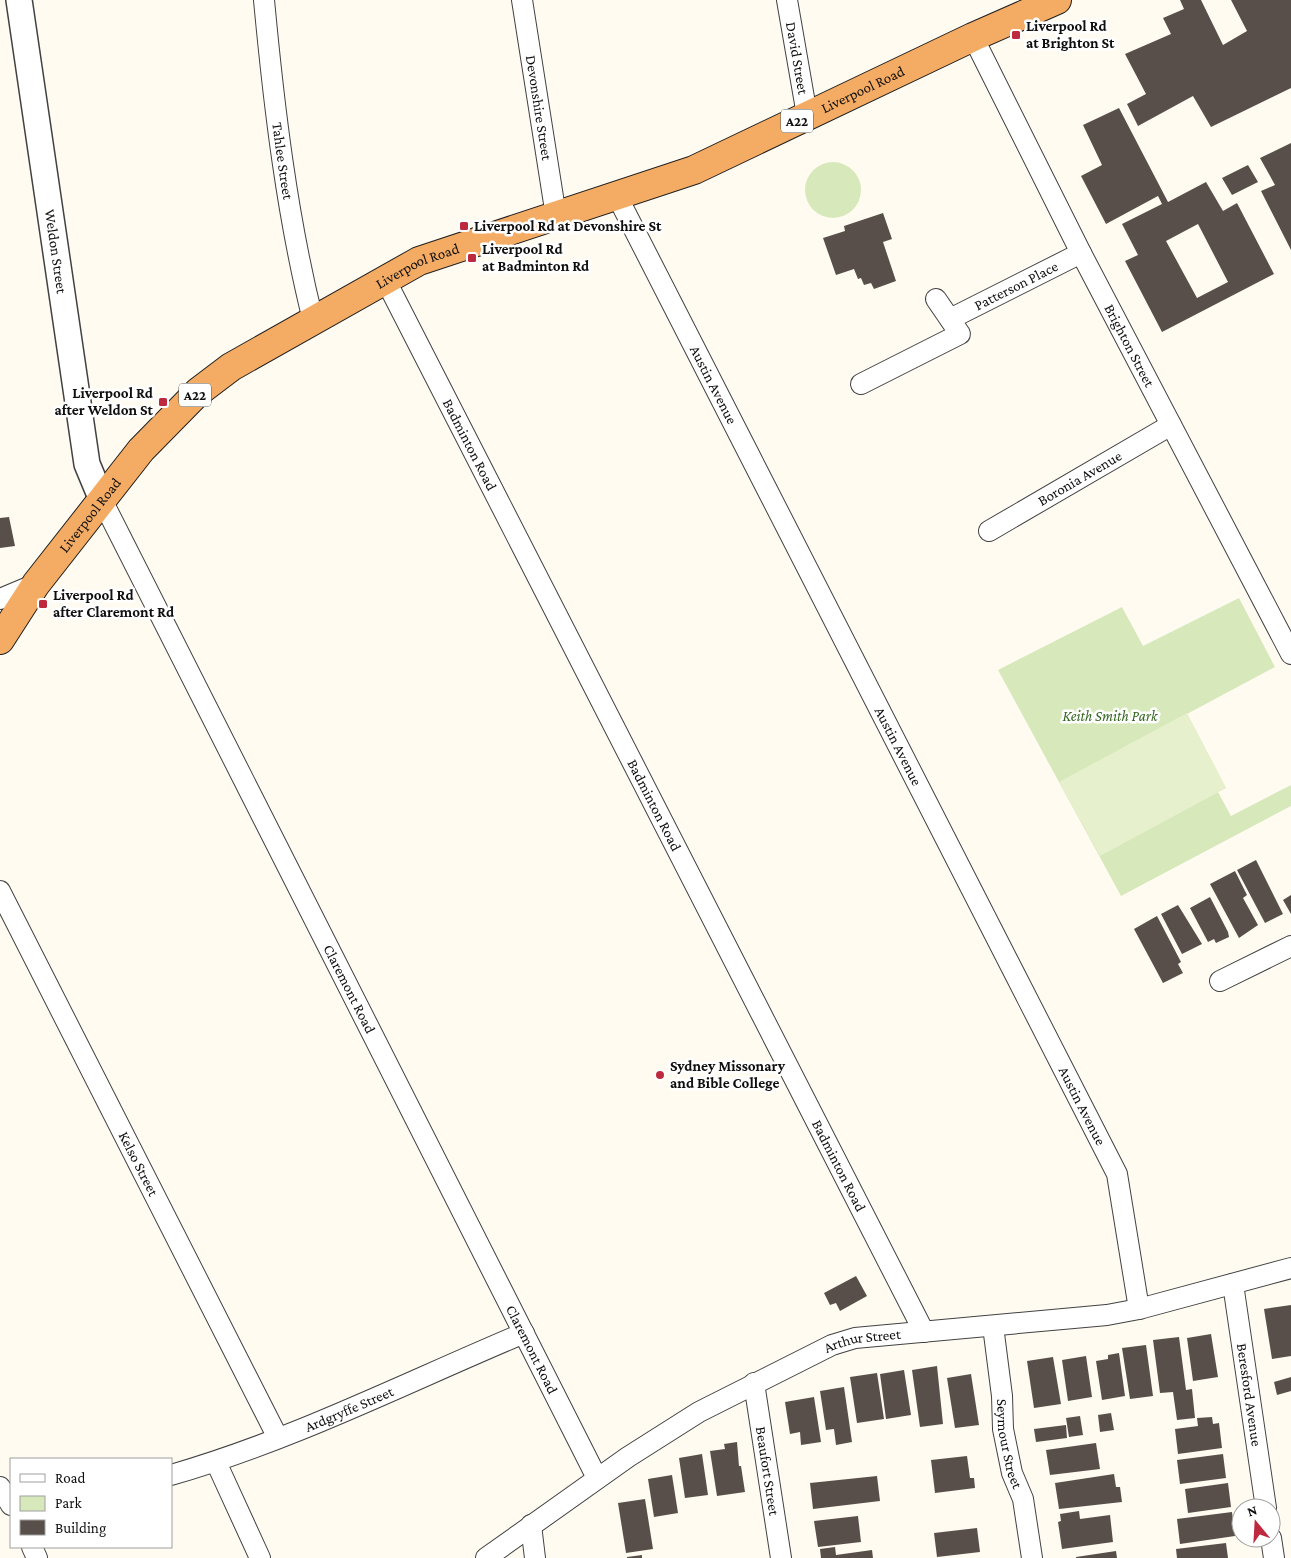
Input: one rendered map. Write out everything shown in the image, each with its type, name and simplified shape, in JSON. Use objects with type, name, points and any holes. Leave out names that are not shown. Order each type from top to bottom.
[{"type":"highway","name":"Liverpool Road","points":[[0,640],[36,584],[102,500],[169,420],[214,378],[385,279],[441,252],[694,170],[1050,1]]},
{"type":"street","name":"Weldon Street","points":[[19,0],[87,464],[102,500]]},
{"type":"street","name":"Tahlee Street","points":[[264,0],[289,197],[302,278],[313,320]]},
{"type":"street","name":"Devonshire Street","points":[[522,0],[556,216]]},
{"type":"street","name":"David Street","points":[[787,0],[807,116]]},
{"type":"street","name":"Brighton Street","points":[[973,37],[1081,253],[1291,654]]},
{"type":"street","name":"Austin Avenue","points":[[617,196],[1117,1174],[1139,1309]]},
{"type":"street","name":"Patterson Place","points":[[950,319],[1081,253]]},
{"type":"street","name":"Badminton Road","points":[[385,279],[924,1332]]},
{"type":"street","points":[[861,384],[960,334],[936,299]]},
{"type":"street","name":"Boronia Avenue","points":[[989,531],[1171,425]]},
{"type":"street","name":"Claremont Road","points":[[102,500],[597,1478]]},
{"type":"street","points":[[0,599],[36,584]]},
{"type":"street","name":"Kelso Street","points":[[0,891],[278,1438]]},
{"type":"street","points":[[1220,981],[1291,946]]},
{"type":"street","name":"Arthur Street","points":[[486,1558],[597,1478],[699,1412],[832,1345],[855,1338],[1071,1320],[1139,1309],[1291,1268]]},
{"type":"street","name":"Beresford Avenue","points":[[1234,1284],[1265,1498]]},
{"type":"street","name":"Seymour Street","points":[[993,1326],[1002,1396],[1003,1429],[1012,1473],[1023,1499],[1032,1558]]},
{"type":"street","name":"Ardgryffe Street","points":[[172,1474],[216,1462],[278,1438],[524,1333]]},
{"type":"street","name":"Beaufort Street","points":[[754,1383],[781,1558]]},
{"type":"street","points":[[216,1462],[260,1558]]},
{"type":"street","points":[[0,1487],[10,1503]]},
{"type":"street","points":[[531,1525],[535,1558]]},
{"type":"green space","points":[[833,162],[844,164],[853,170],[859,179],[861,190],[859,201],[853,210],[844,216],[833,218],[822,216],[813,210],[807,201],[805,190],[807,179],[813,170],[822,164]]},
{"type":"green space","name":"Keith Smith Park","points":[[1239,598],[1275,667],[1187,714],[1226,788],[1218,792],[1231,816],[1291,785],[1291,806],[1121,896],[998,670],[1122,607],[1143,646]]},
{"type":"green space","points":[[1187,713],[1226,788],[1100,856],[1059,782]]},
{"type":"building","points":[[1180,0],[1201,0],[1223,45],[1247,31],[1231,0],[1291,0],[1291,88],[1211,127],[1193,96],[1138,126],[1127,104],[1146,94],[1125,54],[1171,34],[1163,18],[1184,9]]},
{"type":"building","points":[[1119,108],[1168,202],[1206,182],[1223,211],[1237,203],[1274,274],[1162,332],[1125,261],[1138,255],[1122,224],[1162,204],[1158,196],[1106,224],[1081,176],[1102,165],[1083,125]],"holes":[[[1198,224],[1228,282],[1197,298],[1166,241]]]},
{"type":"building","points":[[1291,143],[1291,250],[1261,191],[1275,185],[1260,158]]},
{"type":"building","points":[[1248,165],[1258,182],[1232,195],[1222,178]]},
{"type":"building","points":[[883,213],[892,239],[883,242],[896,281],[874,289],[871,283],[864,285],[861,278],[858,279],[854,269],[836,275],[823,238],[845,231],[844,226]]},
{"type":"building","points":[[9,517],[15,546],[0,548],[0,518]]},
{"type":"building","points":[[1256,860],[1283,914],[1265,923],[1237,870]]},
{"type":"building","points":[[1235,871],[1247,895],[1243,898],[1258,925],[1239,938],[1210,884]]},
{"type":"building","points":[[1291,895],[1291,914],[1283,900]]},
{"type":"building","points":[[1210,897],[1229,937],[1216,943],[1214,939],[1208,942],[1190,908]]},
{"type":"building","points":[[1178,905],[1202,944],[1182,954],[1161,914]]},
{"type":"building","points":[[1157,916],[1181,962],[1178,964],[1183,973],[1163,983],[1134,929]]},
{"type":"building","points":[[856,1276],[867,1296],[840,1311],[836,1303],[830,1305],[824,1293]]},
{"type":"building","points":[[1291,1305],[1291,1356],[1272,1359],[1264,1309]]},
{"type":"building","points":[[1211,1334],[1218,1377],[1193,1381],[1187,1338]]},
{"type":"building","points":[[1179,1337],[1186,1390],[1192,1389],[1195,1418],[1177,1420],[1173,1392],[1160,1393],[1153,1340]]},
{"type":"building","points":[[1146,1345],[1153,1396],[1130,1399],[1122,1348]]},
{"type":"building","points":[[1119,1353],[1125,1396],[1102,1400],[1096,1361],[1108,1359],[1108,1355]]},
{"type":"building","points":[[1086,1356],[1092,1397],[1068,1401],[1062,1360]]},
{"type":"building","points":[[1053,1357],[1061,1404],[1034,1408],[1027,1361]]},
{"type":"building","points":[[937,1366],[943,1424],[920,1427],[912,1370]]},
{"type":"building","points":[[904,1370],[911,1415],[886,1419],[880,1374]]},
{"type":"building","points":[[877,1373],[884,1419],[857,1423],[850,1377]]},
{"type":"building","points":[[971,1374],[979,1425],[955,1428],[947,1378]]},
{"type":"building","points":[[1291,1377],[1291,1391],[1277,1395],[1274,1382]]},
{"type":"building","points":[[844,1387],[852,1442],[836,1445],[834,1429],[826,1430],[820,1391]]},
{"type":"building","points":[[814,1397],[821,1442],[801,1445],[800,1432],[790,1434],[785,1402]]},
{"type":"building","points":[[1111,1413],[1114,1430],[1100,1432],[1098,1415]]},
{"type":"building","points":[[1080,1416],[1083,1435],[1069,1437],[1066,1418]]},
{"type":"building","points":[[1212,1417],[1213,1424],[1219,1423],[1222,1448],[1178,1454],[1175,1429],[1198,1426],[1197,1418]]},
{"type":"building","points":[[1066,1425],[1067,1438],[1036,1442],[1034,1429]]},
{"type":"building","points":[[737,1442],[739,1466],[741,1466],[745,1492],[717,1496],[710,1451],[725,1449],[724,1444]]},
{"type":"building","points":[[1096,1443],[1100,1469],[1050,1475],[1046,1450]]},
{"type":"building","points":[[702,1454],[708,1495],[685,1498],[679,1458]]},
{"type":"building","points":[[1223,1454],[1226,1478],[1180,1484],[1177,1460]]},
{"type":"building","points":[[967,1456],[970,1478],[974,1478],[975,1488],[935,1493],[931,1460]]},
{"type":"building","points":[[1114,1474],[1116,1487],[1120,1487],[1122,1502],[1059,1509],[1055,1483]]},
{"type":"building","points":[[672,1475],[678,1513],[654,1517],[648,1479]]},
{"type":"building","points":[[877,1476],[880,1501],[813,1509],[810,1483]]},
{"type":"building","points":[[1228,1483],[1231,1507],[1188,1513],[1185,1489]]},
{"type":"building","points":[[645,1499],[653,1549],[626,1553],[618,1503]]},
{"type":"building","points":[[1079,1511],[1080,1519],[1110,1515],[1113,1542],[1062,1549],[1058,1522],[1061,1521],[1060,1514]]},
{"type":"building","points":[[1231,1512],[1231,1537],[1180,1544],[1177,1519]]},
{"type":"building","points":[[858,1516],[861,1542],[818,1547],[814,1521]]},
{"type":"building","points":[[977,1528],[980,1552],[937,1557],[934,1533]]},
{"type":"building","points":[[1226,1543],[1228,1558],[1177,1558],[1176,1549]]},
{"type":"building","points":[[835,1547],[836,1555],[872,1550],[873,1558],[821,1558],[820,1549]]},
{"type":"building","points":[[1116,1551],[1117,1558],[1076,1558],[1076,1557]]},
{"type":"building","points":[[642,1555],[642,1558],[627,1558],[627,1557]]},
{"type":"place","name":"Liverpool Rd at Brighton St","points":[[1016,35]]},
{"type":"place","name":"Liverpool Rd at Devonshire St","points":[[464,226]]},
{"type":"place","name":"Liverpool Rd at Badminton Rd","points":[[472,258]]},
{"type":"place","name":"Liverpool Rd after Weldon St","points":[[163,402]]},
{"type":"place","name":"Liverpool Rd after Claremont Rd","points":[[43,604]]},
{"type":"place","name":"Sydney Missonary and Bible College","points":[[660,1075]]}]
